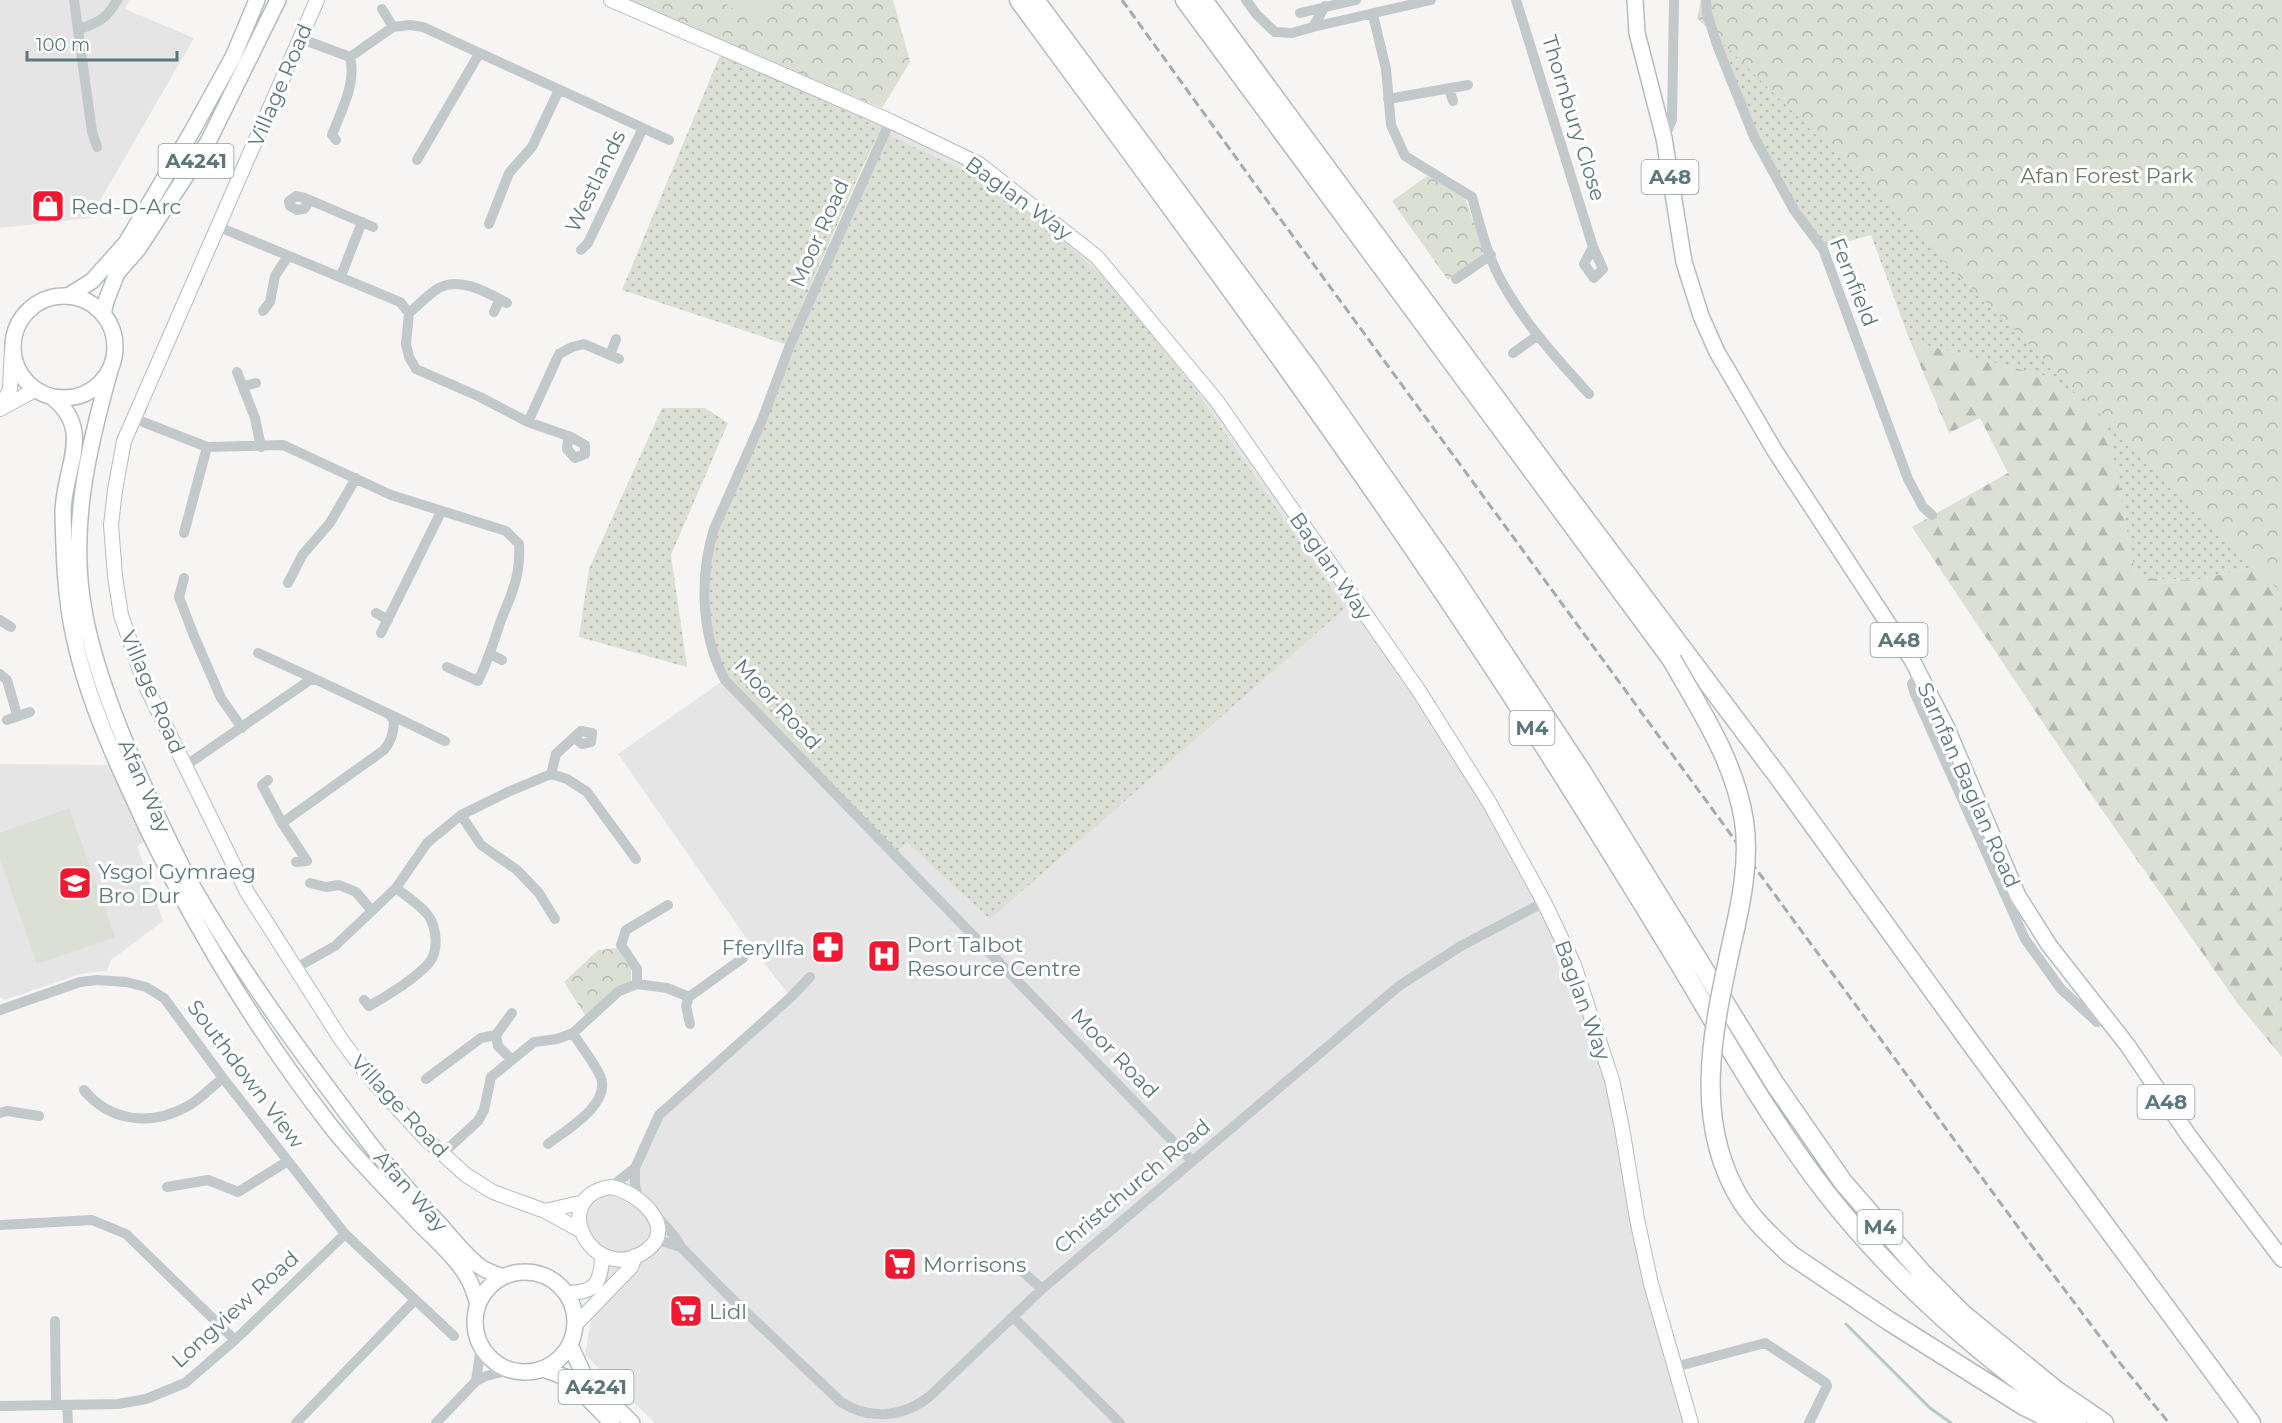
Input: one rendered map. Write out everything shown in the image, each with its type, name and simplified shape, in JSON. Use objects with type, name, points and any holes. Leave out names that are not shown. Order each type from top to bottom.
[{"type":"highway","name":"M4","points":[[1019,0],[1297,379],[1434,577],[1567,782],[1758,1094],[1828,1195],[1866,1240],[1953,1326],[1995,1362],[2077,1423]]},
{"type":"highway","name":"M4","points":[[1035,0],[1302,360],[1441,560],[1588,781],[1775,1084],[1843,1182],[1922,1273],[1964,1315],[2049,1384],[2104,1423]]},
{"type":"highway","points":[[1185,0],[1672,660],[1717,738],[1733,776],[1744,821],[1745,862],[1737,919],[1714,1026],[1710,1068],[1710,1110],[1728,1175],[1742,1202],[1763,1228],[1791,1255],[2014,1400],[2059,1423]]},
{"type":"highway","points":[[1203,0],[1556,480],[1780,779],[1970,1042],[2251,1423]]},
{"type":"main road","name":"A4241","points":[[12,350],[15,333],[22,317],[35,305],[51,297],[69,296],[92,280],[126,243],[197,124],[233,57],[258,0]]},
{"type":"main road","name":"A4241","points":[[103,314],[117,273],[138,249],[208,142],[278,0]]},
{"type":"main road","name":"A48","points":[[1635,0],[1637,33],[1664,138]]},
{"type":"main road","name":"Sarnfan Baglan Road","points":[[1664,138],[1684,262],[1701,316],[1717,352],[1775,450],[1919,675],[1946,726],[2018,896],[2049,945],[2128,1046],[2188,1136],[2282,1259]]},
{"type":"main road","points":[[12,350],[20,372],[35,390],[52,397],[81,396],[104,379],[115,354],[111,326],[93,305],[69,296]]},
{"type":"main road","name":"Afan Way","points":[[111,367],[85,470],[79,511],[78,564],[84,615],[96,662],[112,712],[143,786],[201,900],[265,1002],[392,1173],[480,1267],[503,1277]]},
{"type":"main road","name":"Afan Way","points":[[52,397],[64,406],[72,419],[76,436],[63,503],[64,567],[74,637],[99,717],[129,790],[182,896],[250,1011],[324,1117],[450,1255],[469,1279],[478,1304]]},
{"type":"main road","points":[[510,1370],[493,1361],[481,1347],[475,1326],[478,1304],[488,1288],[503,1277],[526,1272],[538,1273],[559,1284],[574,1308],[576,1324]]},
{"type":"main road","name":"A4241","points":[[510,1370],[532,1372],[543,1369],[558,1359],[570,1345],[576,1324]]},
{"type":"main road","name":"A4241","points":[[570,1345],[584,1375],[632,1423]]},
{"type":"main road","name":"A4241","points":[[543,1369],[568,1378],[612,1423]]},
{"type":"street","points":[[74,0],[92,132],[97,147]]},
{"type":"street","points":[[78,30],[102,20],[110,13],[117,0]]},
{"type":"street","name":"Village Road","points":[[317,0],[124,441],[111,525],[121,615],[132,650],[185,766],[247,892],[342,1041],[370,1078],[442,1154],[466,1174],[493,1192],[545,1211],[580,1230]]},
{"type":"street","name":"Baglan Way","points":[[610,0],[890,122],[979,164],[1097,257],[1216,400],[1412,682],[1489,802],[1544,902],[1575,965],[1612,1080],[1651,1284],[1691,1423]]},
{"type":"street","points":[[1246,0],[1257,15],[1275,32],[1292,33],[1431,0]]},
{"type":"street","points":[[1300,13],[1356,0]]},
{"type":"street","name":"Thornbury Close","points":[[1516,0],[1593,247]]},
{"type":"street","points":[[1664,138],[1672,120],[1674,0]]},
{"type":"street","name":"Fernfield","points":[[1706,0],[1707,13],[1717,45],[1754,137],[1794,210],[1823,249],[1908,479],[1923,507],[1932,515]]},
{"type":"street","points":[[1313,27],[1325,6]]},
{"type":"street","points":[[350,57],[393,27],[382,9]]},
{"type":"street","points":[[1373,15],[1386,69],[1391,125],[1405,156],[1472,197],[1481,232],[1502,283],[1537,336],[1588,394]]},
{"type":"street","name":"Westlands","points":[[393,27],[410,25],[423,27],[669,140]]},
{"type":"street","points":[[299,38],[350,57]]},
{"type":"street","points":[[417,160],[479,54]]},
{"type":"street","points":[[336,140],[332,135],[352,81],[353,68],[350,57]]},
{"type":"street","points":[[1388,99],[1468,84]]},
{"type":"street","points":[[1449,89],[1453,101]]},
{"type":"street","points":[[489,224],[509,173],[532,147],[560,90]]},
{"type":"street","name":"Moor Road","points":[[890,122],[790,345],[762,420],[714,530],[709,546],[705,584],[710,645],[724,680],[1192,1161]]},
{"type":"street","name":"Westlands","points":[[581,250],[588,243],[643,128]]},
{"type":"street","points":[[305,198],[373,227]]},
{"type":"street","points":[[341,276],[362,222]]},
{"type":"street","points":[[219,227],[399,302],[409,313]]},
{"type":"street","points":[[1456,279],[1491,255]]},
{"type":"street","points":[[263,311],[270,303],[275,276],[288,256]]},
{"type":"street","points":[[494,312],[504,301],[465,284],[451,283],[438,288],[409,313],[406,344],[409,357],[416,369],[480,397],[528,422],[571,436]]},
{"type":"street","points":[[1513,353],[1537,336]]},
{"type":"street","points":[[528,422],[559,354],[584,344],[615,357],[616,339]]},
{"type":"street","points":[[0,409],[10,389],[12,350]]},
{"type":"street","points":[[237,372],[255,418],[261,447]]},
{"type":"street","points":[[243,387],[256,383]]},
{"type":"street","points":[[0,409],[35,390]]},
{"type":"street","points":[[134,418],[207,447],[283,445],[391,495],[506,531],[519,544],[520,565],[490,654],[478,681],[447,667]]},
{"type":"street","points":[[184,533],[207,447]]},
{"type":"street","points":[[288,583],[303,554],[330,523],[356,478]]},
{"type":"street","points":[[381,633],[441,512]]},
{"type":"street","points":[[184,578],[179,597],[190,626],[221,698],[242,728]]},
{"type":"street","points":[[376,613],[388,620]]},
{"type":"street","points":[[0,620],[11,627]]},
{"type":"street","points":[[258,652],[445,741]]},
{"type":"street","points":[[490,654],[502,660]]},
{"type":"street","points":[[0,674],[7,680],[12,718],[30,711]]},
{"type":"street","points":[[1919,675],[1912,684],[1915,694],[2019,927],[2041,964],[2061,989],[2097,1022]]},
{"type":"street","points":[[185,766],[304,683],[317,680]]},
{"type":"street","points":[[282,823],[384,750],[394,726],[394,720],[389,714]]},
{"type":"street","points":[[551,774],[556,754],[575,738]]},
{"type":"street","points":[[294,969],[335,946],[396,888],[427,843],[461,815],[551,774],[567,779],[587,792],[636,859]]},
{"type":"street","points":[[267,780],[262,785],[282,823],[307,861],[296,862]]},
{"type":"street","points":[[461,815],[481,844],[517,870],[539,893],[555,919]]},
{"type":"street","points":[[310,883],[326,887],[339,885],[356,892],[372,910]]},
{"type":"street","points":[[364,1000],[369,1006],[386,997],[429,963],[435,952],[435,932],[428,916],[396,888]]},
{"type":"street","name":"Christchurch Road","points":[[653,1213],[681,1247],[830,1393],[850,1407],[869,1414],[903,1412],[919,1405],[1042,1289],[1399,986],[1461,946],[1544,902]]},
{"type":"street","points":[[637,984],[637,969],[621,945],[626,930],[668,905]]},
{"type":"street","points":[[690,1024],[686,1006],[689,997],[743,958]]},
{"type":"street","points":[[638,1197],[634,1184],[635,1168],[659,1115],[791,998],[810,977]]},
{"type":"street","name":"Southdown View","points":[[0,1010],[80,982],[97,980],[126,981],[146,987],[164,998],[223,1078],[345,1234],[453,1336]]},
{"type":"street","points":[[442,1154],[478,1121],[484,1110],[491,1077],[534,1042],[557,1039],[573,1033],[620,991],[637,984],[667,988],[689,997]]},
{"type":"street","points":[[426,1079],[481,1038],[496,1035],[512,1012]]},
{"type":"street","points":[[548,1144],[590,1111],[600,1098],[601,1079],[573,1033]]},
{"type":"street","points":[[496,1035],[498,1046],[511,1059]]},
{"type":"street","points":[[84,1090],[94,1103],[110,1112],[147,1120],[186,1107],[223,1078]]},
{"type":"street","points":[[0,1113],[7,1111],[39,1116]]},
{"type":"street","points":[[167,1187],[208,1179],[238,1192],[288,1161]]},
{"type":"street","points":[[635,1168],[611,1187],[592,1193],[584,1202],[580,1215],[580,1230],[583,1238],[602,1256],[624,1259],[635,1256],[661,1241],[681,1247]]},
{"type":"street","points":[[611,1187],[622,1189],[638,1197],[653,1213],[657,1232],[652,1245]]},
{"type":"street","points":[[545,1211],[584,1202]]},
{"type":"street","points":[[0,1225],[92,1220],[126,1234],[235,1340]]},
{"type":"street","name":"Longview Road","points":[[0,1406],[118,1404],[159,1394],[185,1383],[235,1340],[345,1234]]},
{"type":"street","points":[[566,1293],[578,1293],[593,1287],[601,1274],[602,1256]]},
{"type":"street","points":[[576,1324],[631,1267],[635,1256]]},
{"type":"street","points":[[1014,1264],[1042,1289]]},
{"type":"street","points":[[296,1423],[415,1300]]},
{"type":"street","points":[[1013,1317],[1120,1423]]},
{"type":"street","points":[[55,1322],[62,1405],[68,1423]]},
{"type":"street","points":[[1676,1367],[1765,1343],[1826,1383],[1827,1386],[1809,1423]]},
{"type":"street","points":[[476,1381],[481,1347]]},
{"type":"street","points":[[440,1422],[476,1381],[510,1370]]},
{"type":"shaded area","points":[[0,0],[129,0],[125,9],[194,38],[90,218],[0,228]]},
{"type":"shaded area","points":[[890,121],[979,164],[1097,257],[1216,400],[1419,691],[1544,902],[1612,1080],[1637,1219],[1692,1423],[655,1423],[585,1355],[602,1256],[580,1230],[584,1202],[635,1168],[659,1115],[791,998],[759,956],[618,754],[724,680]]},
{"type":"shaded area","name":"Ysgol Gymraeg Bro Dur","points":[[0,764],[109,765],[144,842],[137,846],[163,921],[111,960],[107,971],[80,974],[5,1000],[0,997]]},
{"type":"green space","points":[[629,0],[893,0],[910,62],[882,108],[725,44]]},
{"type":"green space","points":[[720,0],[777,0],[760,27]]},
{"type":"green space","name":"Afan Forest Park","points":[[1701,0],[2282,0],[2282,593],[1697,18]]},
{"type":"green space","points":[[1707,13],[2282,561],[2196,580],[2136,578],[2104,411],[2043,375],[1910,341],[1871,235],[1823,249],[1754,137]]},
{"type":"green space","points":[[721,53],[884,123],[785,344],[622,290]]},
{"type":"green space","points":[[885,133],[981,179],[1049,229],[1103,276],[1190,382],[1345,608],[990,919],[907,842],[894,854],[725,680],[710,645],[709,546]]},
{"type":"green space","points":[[1427,176],[1464,196],[1485,254],[1448,280],[1392,201]]},
{"type":"green space","points":[[1910,341],[2043,375],[2105,411],[2136,578],[2196,580],[2282,561],[2282,1057],[2238,1004],[2086,787],[1912,527],[2008,473],[1980,418],[1949,433]]},
{"type":"green space","points":[[662,408],[705,408],[728,423],[671,555],[687,667],[579,637],[589,569]]},
{"type":"green space","points":[[69,808],[115,937],[37,964],[0,859],[0,833]]},
{"type":"green space","points":[[617,948],[631,969],[631,982],[585,1015],[564,982],[598,950]]},
{"type":"waterway","points":[[1846,1324],[1930,1408],[1951,1423]]},
{"type":"railway","points":[[1122,0],[2040,1257],[2119,1362],[2169,1423]]},
{"type":"place","name":"Red-D-Arc","points":[[48,206]]},
{"type":"place","name":"Ysgol Gymraeg Bro Dur","points":[[75,883]]},
{"type":"place","name":"Fferyllfa","points":[[828,947]]},
{"type":"place","name":"Port Talbot Resource Centre","points":[[884,956]]},
{"type":"place","name":"Morrisons","points":[[900,1264]]},
{"type":"place","name":"Lidl","points":[[686,1311]]}]
